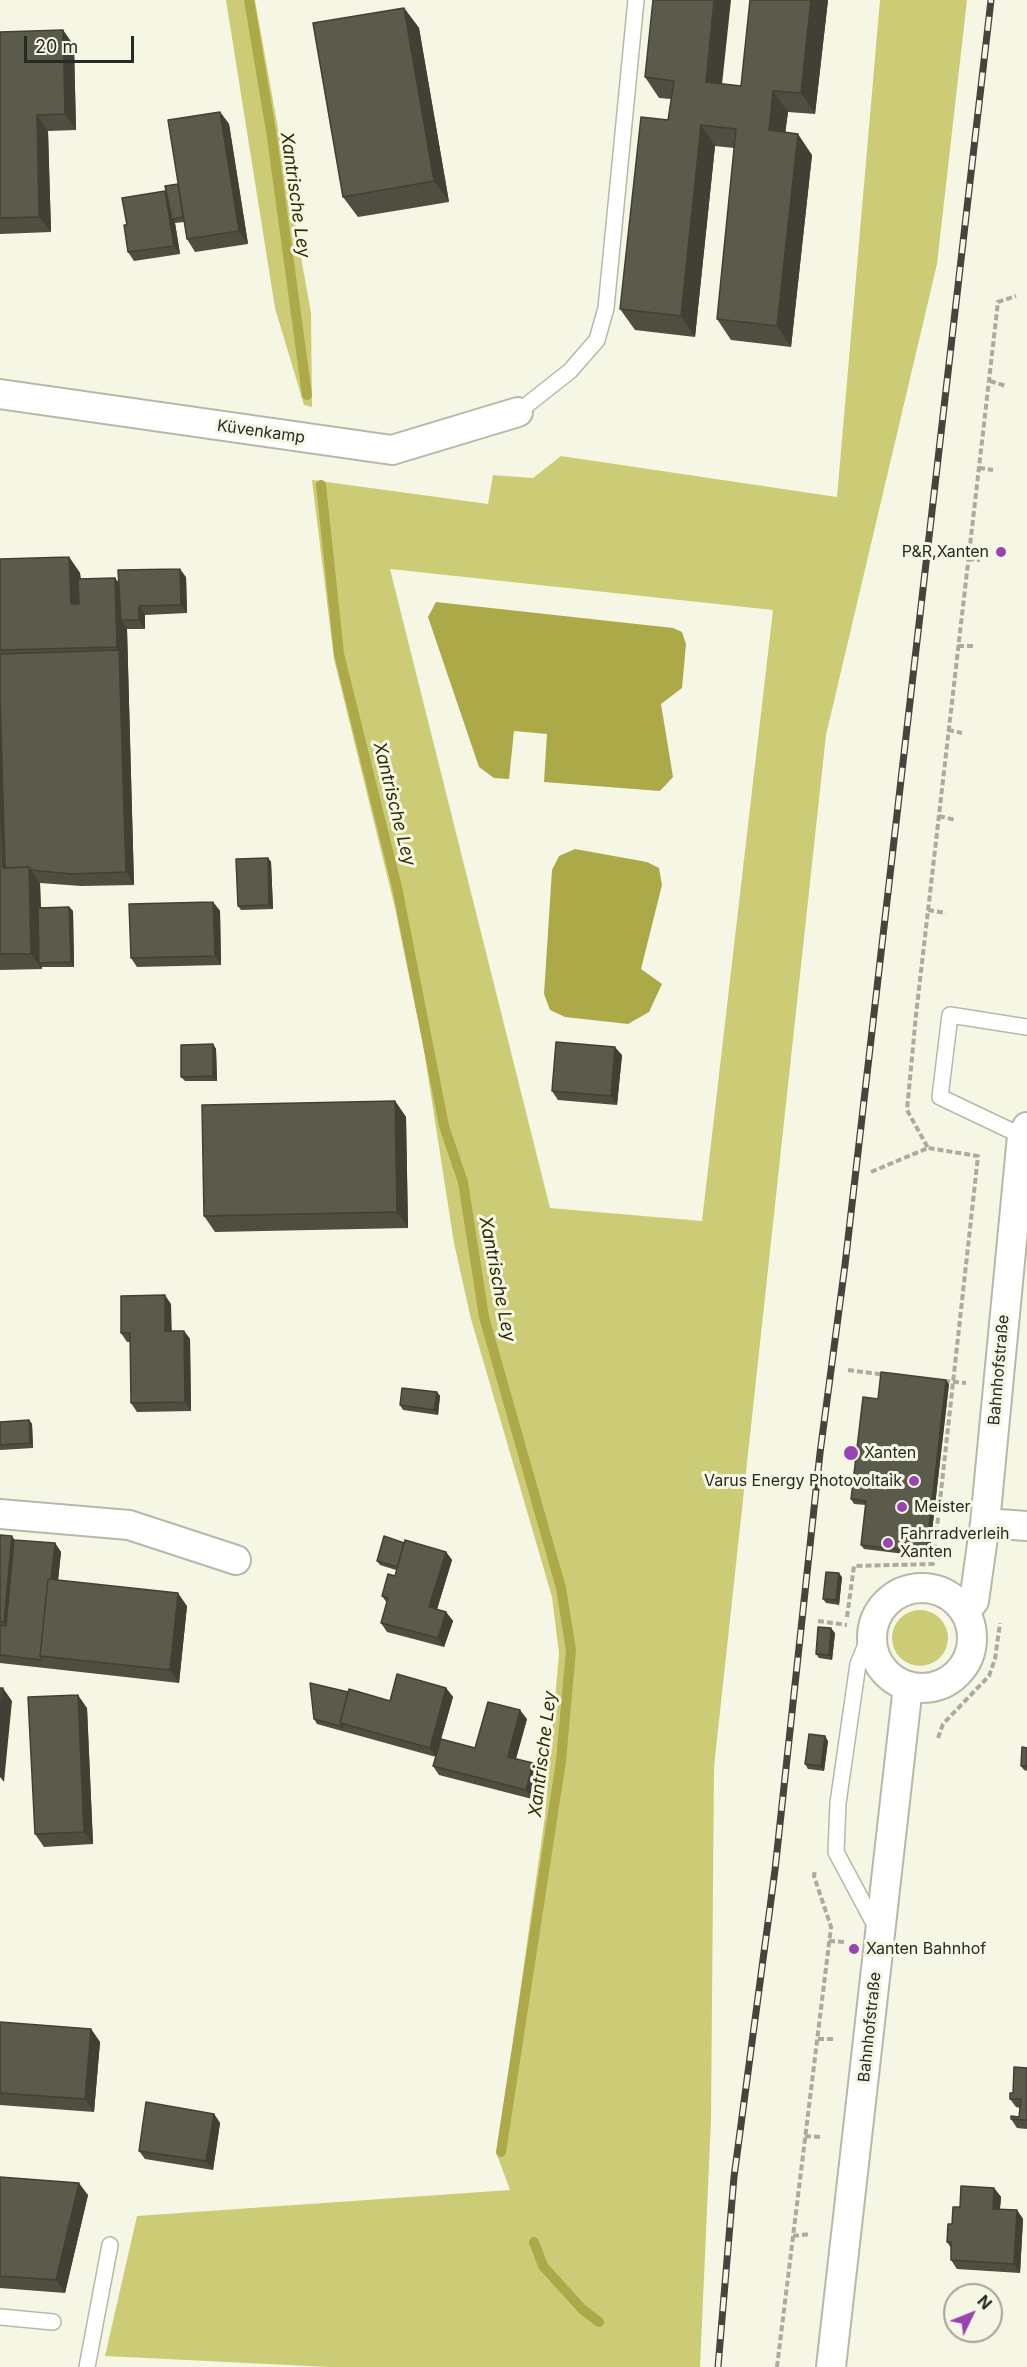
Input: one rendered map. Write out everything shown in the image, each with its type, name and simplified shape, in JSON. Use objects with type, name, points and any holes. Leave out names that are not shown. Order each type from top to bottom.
[{"type":"street","name":"Küvenkamp","points":[[0,394],[392,450],[519,412]]},
{"type":"street","name":"Bahnhofstraße","points":[[965,1611],[974,1601],[985,1523],[997,1385],[1025,1131]]},
{"type":"street","points":[[0,1514],[129,1525],[236,1560]]},
{"type":"street","points":[[985,1523],[1027,1526]]},
{"type":"street","points":[[922,1587],[939,1590],[954,1599],[965,1611],[972,1630],[971,1650],[963,1668],[947,1681],[928,1688],[908,1686],[892,1677],[879,1664],[873,1646],[873,1628],[879,1612],[890,1599],[905,1590],[922,1587]]},
{"type":"street","name":"Bahnhofstraße","points":[[831,2367],[908,1686]]},
{"type":"lane","points":[[519,412],[570,370],[597,340],[606,308],[636,0]]},
{"type":"lane","points":[[1025,1131],[940,1097],[950,1015],[1027,1027]]},
{"type":"lane","points":[[873,1628],[858,1664],[838,1803],[836,1852],[880,1935]]},
{"type":"lane","points":[[87,2367],[110,2245]]},
{"type":"lane","points":[[0,2317],[53,2322]]},
{"type":"path","points":[[928,1148],[907,1110],[998,302],[1016,296]]},
{"type":"path","points":[[990,381],[1006,386]]},
{"type":"path","points":[[979,468],[993,470]]},
{"type":"path","points":[[968,559],[980,560]]},
{"type":"path","points":[[958,646],[974,646]]},
{"type":"path","points":[[948,730],[962,733]]},
{"type":"path","points":[[939,816],[955,820]]},
{"type":"path","points":[[928,910],[946,913]]},
{"type":"path","points":[[844,1635],[854,1566],[933,1564],[978,1156],[928,1148],[871,1172]]},
{"type":"path","points":[[848,1370],[895,1376]]},
{"type":"path","points":[[942,1380],[997,1385]]},
{"type":"path","points":[[938,1746],[943,1724],[989,1676],[995,1659],[1001,1614]]},
{"type":"path","points":[[777,2367],[830,1941],[831,1927],[814,1876],[815,1865]]},
{"type":"path","points":[[830,1941],[846,1942]]},
{"type":"path","points":[[818,2038],[834,2039]]},
{"type":"path","points":[[806,2136],[821,2137]]},
{"type":"path","points":[[793,2236],[810,2234]]},
{"type":"shaded area","points":[[226,0],[255,0],[311,313],[312,407],[304,405],[275,308]]},
{"type":"shaded area","points":[[880,0],[967,0],[937,264],[826,735],[714,1767],[711,2120],[700,2367],[329,2367],[105,2356],[137,2216],[510,2190],[497,2155],[545,1816],[559,1653],[552,1597],[471,1319],[454,1243],[423,1044],[395,908],[334,659],[312,480],[488,504],[493,475],[533,478],[561,456],[837,497]],"holes":[[[390,569],[773,610],[702,1221],[550,1208]]]},
{"type":"shaded area","points":[[436,602],[673,628],[682,632],[686,644],[682,688],[661,704],[673,777],[660,791],[544,782],[547,734],[514,731],[509,779],[494,778],[479,767],[428,617]]},
{"type":"shaded area","points":[[575,849],[647,862],[659,868],[662,885],[641,969],[662,984],[649,1012],[628,1024],[565,1017],[550,1010],[544,994],[552,870],[559,856]]},
{"type":"shaded area","points":[[914,1610],[926,1610],[936,1614],[944,1622],[948,1638],[944,1654],[936,1662],[926,1666],[914,1666],[904,1662],[896,1654],[892,1644],[892,1632],[896,1622],[904,1614]]},
{"type":"building","points":[[653,0],[714,0],[706,82],[741,86],[750,0],[811,0],[801,93],[773,91],[769,130],[798,134],[777,326],[717,319],[736,129],[701,125],[681,316],[620,309],[641,117],[668,120],[674,81],[645,77]]},
{"type":"building","points":[[404,8],[434,181],[343,197],[313,23]]},
{"type":"building","points":[[63,30],[65,114],[37,115],[39,217],[0,218],[0,32]]},
{"type":"building","points":[[220,112],[239,231],[187,239],[168,120]]},
{"type":"building","points":[[178,184],[183,217],[172,219],[165,186]]},
{"type":"building","points":[[165,191],[174,246],[128,252],[124,225],[127,225],[122,198]]},
{"type":"building","points":[[69,557],[71,604],[79,604],[78,579],[115,578],[117,647],[0,650],[0,559]]},
{"type":"building","points":[[180,569],[181,605],[139,606],[139,620],[121,620],[118,570]]},
{"type":"building","points":[[119,650],[126,872],[72,874],[31,870],[29,867],[5,868],[0,654]]},
{"type":"building","points":[[0,770],[3,868],[29,867],[31,954],[0,954]]},
{"type":"building","points":[[268,858],[269,905],[238,906],[236,859]]},
{"type":"building","points":[[213,902],[215,956],[131,958],[129,904]]},
{"type":"building","points":[[69,907],[71,962],[39,963],[38,908]]},
{"type":"building","points":[[556,1042],[615,1047],[611,1096],[552,1091]]},
{"type":"building","points":[[213,1044],[213,1076],[181,1077],[181,1045]]},
{"type":"building","points":[[395,1101],[397,1212],[204,1216],[202,1105]]},
{"type":"building","points":[[165,1295],[165,1331],[184,1331],[185,1402],[131,1403],[130,1333],[121,1333],[121,1296]]},
{"type":"building","points":[[881,1372],[946,1380],[926,1553],[861,1545],[866,1501],[851,1499],[863,1397],[878,1399]]},
{"type":"building","points":[[402,1388],[437,1392],[434,1410],[400,1405]]},
{"type":"building","points":[[29,1420],[30,1443],[0,1445],[0,1422]]},
{"type":"building","points":[[0,1535],[12,1536],[4,1622],[0,1622]]},
{"type":"building","points":[[384,1536],[404,1543],[397,1567],[377,1561]]},
{"type":"building","points":[[14,1540],[55,1543],[51,1579],[48,1579],[40,1656],[42,1660],[0,1655],[0,1625],[6,1626]]},
{"type":"building","points":[[405,1540],[446,1552],[429,1607],[446,1612],[438,1638],[381,1623],[388,1598],[382,1596],[388,1574],[395,1576]]},
{"type":"building","points":[[826,1572],[839,1573],[836,1600],[823,1599]]},
{"type":"building","points":[[48,1579],[178,1593],[170,1670],[40,1656]]},
{"type":"building","points":[[818,1627],[831,1628],[829,1655],[816,1654]]},
{"type":"building","points":[[397,1674],[446,1688],[430,1748],[340,1723],[349,1689],[390,1701]]},
{"type":"building","points":[[310,1683],[348,1692],[340,1723],[343,1727],[314,1719]]},
{"type":"building","points":[[0,1688],[3,1688],[0,1719]]},
{"type":"building","points":[[78,1695],[84,1832],[35,1834],[28,1697]]},
{"type":"building","points":[[488,1702],[520,1710],[508,1757],[533,1763],[526,1790],[433,1766],[441,1739],[475,1748]]},
{"type":"building","points":[[809,1734],[825,1736],[821,1766],[805,1764]]},
{"type":"building","points":[[1022,1747],[1027,1748],[1027,1766],[1021,1766]]},
{"type":"building","points":[[0,2022],[91,2029],[85,2099],[0,2093]]},
{"type":"building","points":[[1014,2067],[1027,2068],[1027,2120],[1011,2119],[1011,2116],[1019,2117],[1021,2099],[1010,2099],[1010,2093],[1013,2093]]},
{"type":"building","points":[[146,2102],[214,2114],[206,2161],[139,2151]]},
{"type":"building","points":[[0,2177],[79,2183],[56,2280],[0,2276]]},
{"type":"building","points":[[961,2186],[994,2188],[993,2209],[1017,2210],[1014,2264],[951,2260],[951,2242],[947,2242],[948,2224],[952,2224],[953,2207],[960,2207]]},
{"type":"waterway","name":"Xantrische Ley","points":[[249,0],[272,137],[307,395]]},
{"type":"waterway","name":"Xantrische Ley","points":[[321,485],[339,654],[397,887],[444,1126],[463,1182],[484,1317],[561,1588],[571,1650],[561,1761],[501,2152]]},
{"type":"waterway","name":"Xantrische Ley","points":[[534,2242],[543,2266],[582,2309],[599,2322]]},
{"type":"railway","points":[[718,2367],[734,2177],[775,1870],[820,1453],[845,1265],[991,0]]},
{"type":"place","name":"P&R,Xanten","points":[[1001,552]]},
{"type":"place","name":"Xanten","points":[[851,1453]]},
{"type":"place","name":"Varus Energy Photovoltaik","points":[[914,1481]]},
{"type":"place","name":"Meister","points":[[902,1507]]},
{"type":"place","name":"Fahrradverleih Xanten","points":[[888,1543]]},
{"type":"place","name":"Xanten Bahnhof","points":[[854,1949]]}]
